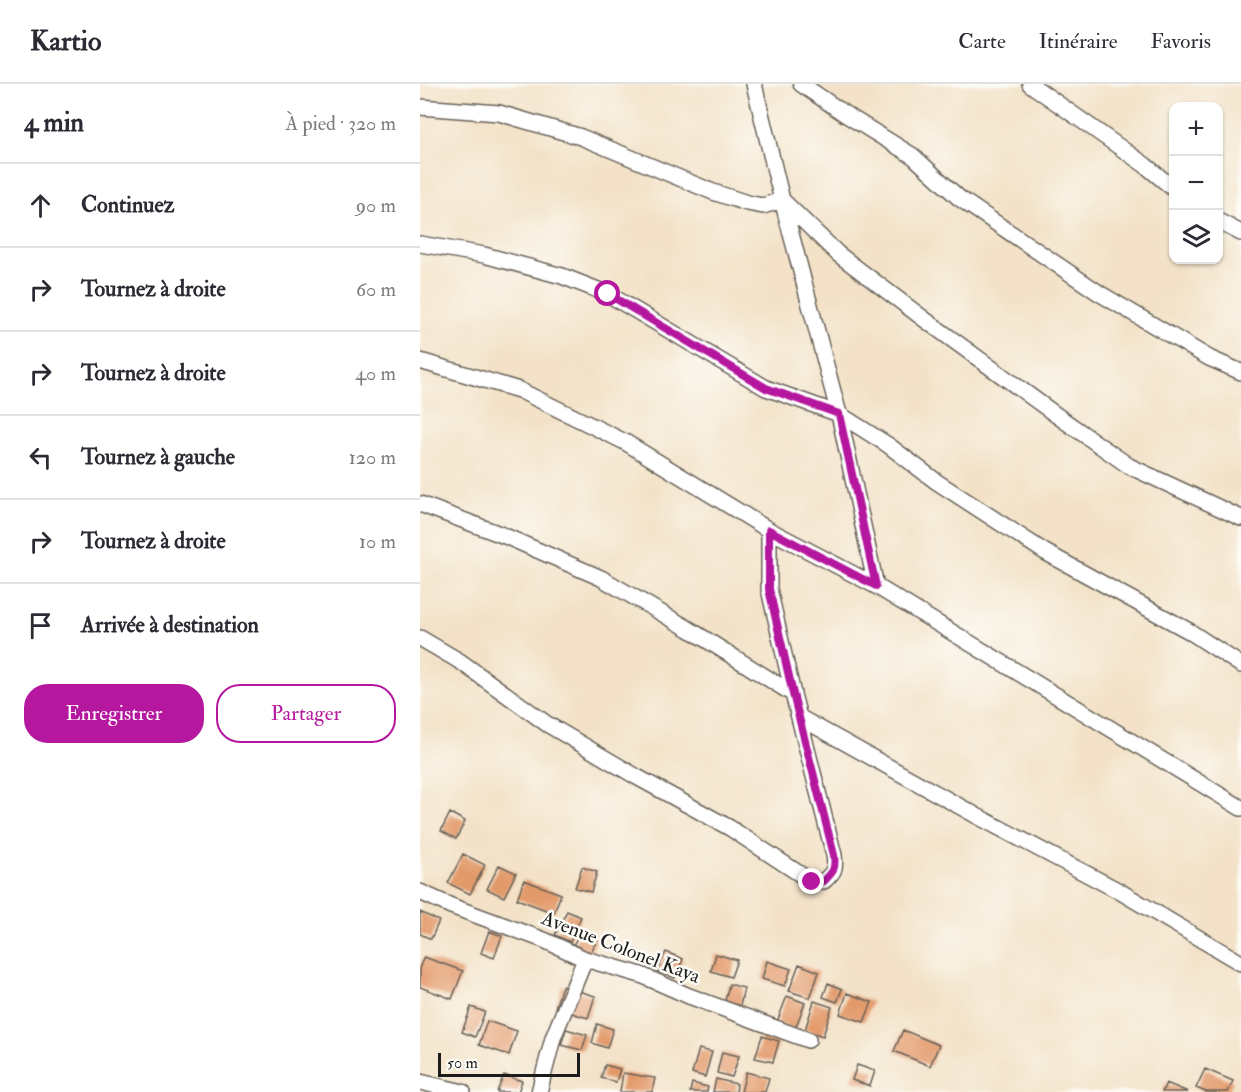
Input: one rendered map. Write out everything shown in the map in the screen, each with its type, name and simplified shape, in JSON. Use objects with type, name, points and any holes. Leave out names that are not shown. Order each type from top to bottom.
[{"type":"street","points":[[753,84],[839,414],[876,586]]},
{"type":"street","points":[[801,84],[913,156],[959,198],[1099,292],[1209,358],[1241,372]]},
{"type":"street","points":[[1030,84],[1145,165],[1169,186]]},
{"type":"street","points":[[420,107],[499,113],[581,137],[713,192],[747,203],[763,206],[782,200]]},
{"type":"street","points":[[782,200],[838,254],[924,319],[1129,466],[1241,518]]},
{"type":"street","points":[[1223,224],[1241,233]]},
{"type":"street","points":[[420,244],[484,255],[562,276],[608,294],[766,388],[839,414],[1045,552],[1189,631],[1241,665]]},
{"type":"street","points":[[420,361],[519,390],[625,442],[769,530],[876,586],[1241,808]]},
{"type":"street","points":[[420,504],[505,536],[601,578],[689,629],[793,694]]},
{"type":"street","points":[[420,638],[461,662],[547,724],[730,828],[812,882],[824,881],[836,865],[769,589],[769,530]]},
{"type":"street","points":[[799,717],[977,816],[1119,891],[1241,963]]},
{"type":"street","name":"Avenue Colonel Kaya","points":[[420,892],[451,906],[544,940],[585,959],[641,975],[689,996],[808,1040]]},
{"type":"street","points":[[539,1092],[553,1038],[585,959]]},
{"type":"street","points":[[420,1082],[463,1092]]},
{"type":"building","points":[[450,813],[465,821],[456,839],[441,831]]},
{"type":"building","points":[[463,854],[485,865],[470,894],[448,883]]},
{"type":"building","points":[[499,865],[516,873],[504,897],[487,889]]},
{"type":"building","points":[[582,867],[597,872],[591,892],[575,888]]},
{"type":"building","points":[[524,880],[561,894],[554,913],[517,899]]},
{"type":"building","points":[[567,911],[581,917],[570,942],[555,935]]},
{"type":"building","points":[[420,912],[439,921],[431,939],[420,934]]},
{"type":"building","points":[[582,929],[598,938],[589,956],[572,947]]},
{"type":"building","points":[[489,931],[502,936],[494,958],[481,953]]},
{"type":"building","points":[[666,952],[683,959],[675,978],[657,971]]},
{"type":"building","points":[[716,954],[737,960],[731,977],[711,971]]},
{"type":"building","points":[[424,957],[463,971],[452,999],[420,987],[420,966]]},
{"type":"building","points":[[767,961],[791,969],[785,986],[762,979]]},
{"type":"building","points":[[799,964],[819,972],[810,998],[789,991]]},
{"type":"building","points":[[828,983],[842,989],[837,1002],[823,997]]},
{"type":"building","points":[[729,984],[744,988],[740,1006],[725,1001]]},
{"type":"building","points":[[562,986],[595,996],[588,1018],[555,1008]]},
{"type":"building","points":[[847,993],[872,1002],[864,1022],[840,1014]]},
{"type":"building","points":[[787,996],[805,1003],[795,1029],[777,1022]]},
{"type":"building","points":[[814,1001],[832,1007],[823,1036],[805,1030]]},
{"type":"building","points":[[471,1007],[485,1012],[475,1037],[462,1032]]},
{"type":"building","points":[[487,1021],[517,1031],[509,1055],[479,1045]]},
{"type":"building","points":[[597,1024],[613,1029],[607,1048],[592,1043]]},
{"type":"building","points":[[566,1029],[587,1035],[582,1050],[561,1045]]},
{"type":"building","points":[[903,1030],[939,1045],[930,1066],[894,1051]]},
{"type":"building","points":[[762,1036],[779,1041],[773,1062],[755,1058]]},
{"type":"building","points":[[699,1049],[712,1052],[705,1077],[692,1073]]},
{"type":"building","points":[[722,1052],[739,1056],[732,1077],[717,1073]]},
{"type":"building","points":[[605,1065],[620,1069],[616,1082],[601,1078]]},
{"type":"building","points":[[857,1065],[875,1071],[870,1086],[852,1080]]},
{"type":"building","points":[[1205,1069],[1233,1081],[1228,1092],[1206,1092],[1196,1088]]},
{"type":"building","points":[[746,1072],[769,1078],[765,1092],[741,1092]]},
{"type":"building","points":[[623,1073],[655,1078],[652,1092],[620,1092]]},
{"type":"building","points":[[504,1075],[522,1081],[518,1092],[497,1092]]},
{"type":"building","points":[[716,1079],[737,1084],[736,1092],[713,1092]]},
{"type":"building","points":[[692,1083],[708,1087],[707,1092],[690,1092]]},
{"type":"building","points":[[1166,1083],[1188,1092],[1162,1092]]},
{"type":"route","points":[[608,294],[766,388],[839,414],[876,586],[769,530],[769,589],[836,865],[824,881],[812,882]]}]
